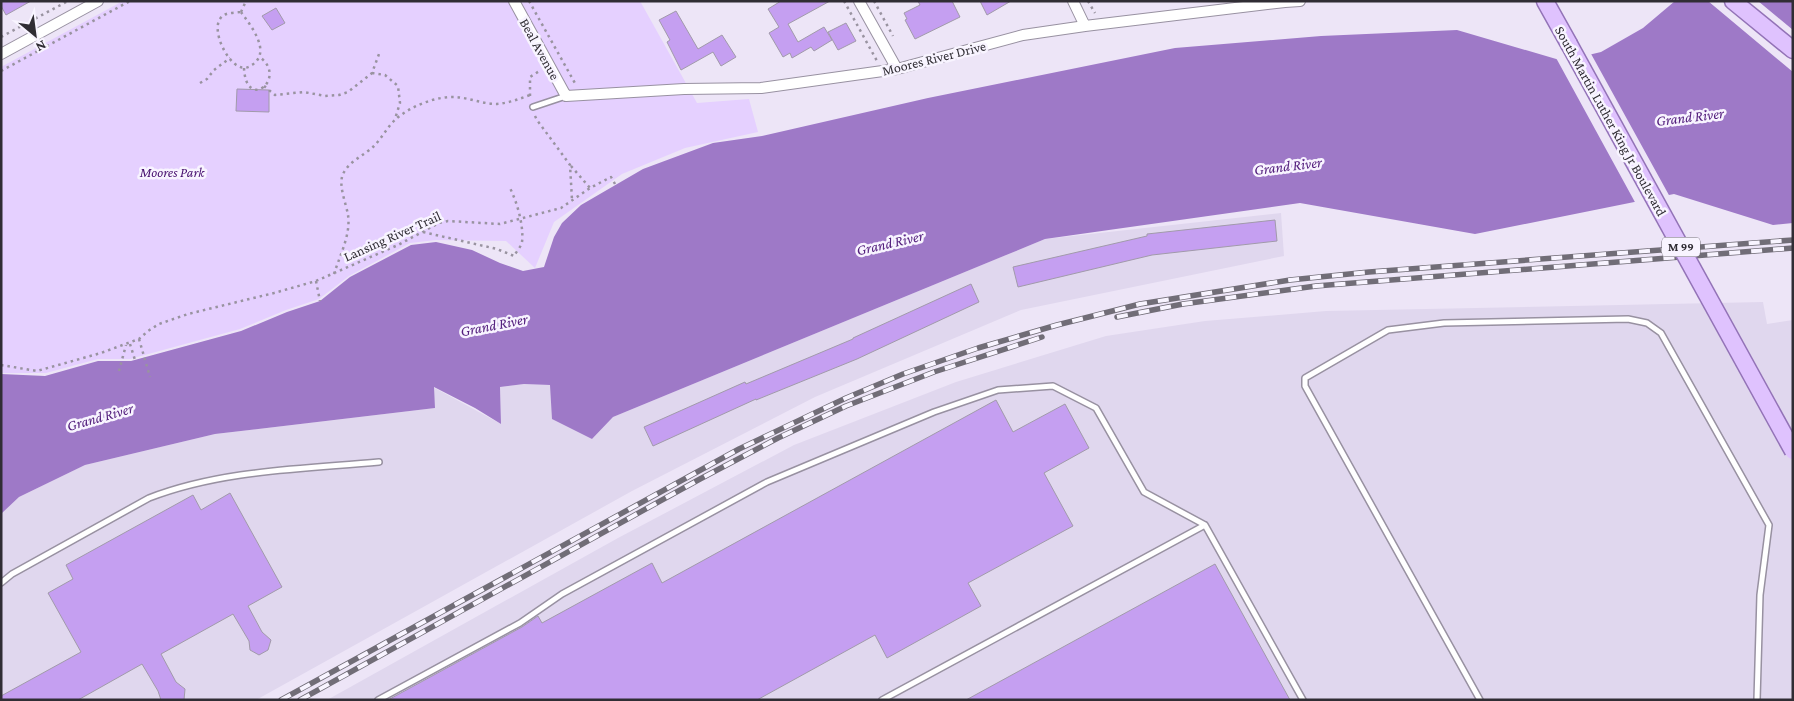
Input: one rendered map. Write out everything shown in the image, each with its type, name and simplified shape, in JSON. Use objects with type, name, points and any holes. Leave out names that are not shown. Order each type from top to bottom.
[{"type":"main road","name":"South Martin Luther King Jr Boulevard","points":[[1545,1],[1793,451]]},
{"type":"main road","points":[[1733,1],[1793,50]]},
{"type":"street","points":[[1,54],[98,1]]},
{"type":"street","name":"Beal Avenue","points":[[514,1],[566,96]]},
{"type":"street","points":[[859,1],[897,69]]},
{"type":"street","points":[[1073,1],[1085,26]]},
{"type":"street","name":"Moores River Drive","points":[[566,96],[684,89],[761,88],[897,69],[1023,36],[1085,26],[1285,1],[1300,1]]},
{"type":"lane","points":[[533,108],[566,96]]},
{"type":"lane","points":[[1480,700],[1305,386],[1305,378],[1388,330],[1444,323],[1628,319],[1647,322],[1661,333],[1768,526],[1760,595],[1757,700]]},
{"type":"lane","points":[[378,700],[520,623],[562,594],[767,482],[934,412],[998,390],[1053,386],[1096,408],[1144,492],[1205,525],[1303,700]]},
{"type":"lane","points":[[1,583],[12,574],[149,498],[172,489],[233,476],[379,462]]},
{"type":"lane","points":[[882,700],[1205,525]]},
{"type":"path","points":[[1,37],[68,1]]},
{"type":"path","points":[[1,71],[130,1]]},
{"type":"path","points":[[241,12],[246,1]]},
{"type":"path","points":[[529,1],[576,86],[577,96]]},
{"type":"path","points":[[844,1],[878,62]]},
{"type":"path","points":[[874,1],[896,41]]},
{"type":"path","points":[[1088,1],[1096,14]]},
{"type":"path","points":[[241,12],[257,39],[260,47],[260,58],[269,68],[269,80],[257,90],[250,89],[245,83],[244,68]]},
{"type":"path","points":[[241,12],[227,13],[220,18],[217,29],[221,42],[237,66],[249,67],[260,58]]},
{"type":"path","points":[[264,86],[275,95],[304,92],[325,96],[339,95],[348,92],[372,73],[379,54]]},
{"type":"path","points":[[200,82],[207,79],[214,70],[230,58]]},
{"type":"path","points":[[549,67],[530,77],[530,95],[537,120],[570,165],[590,188]]},
{"type":"path","points":[[334,274],[347,237],[349,218],[342,186],[342,175],[349,166],[370,151],[383,137],[395,120],[400,103],[398,86],[384,75],[372,73]]},
{"type":"path","points":[[395,120],[414,107],[437,99],[454,97],[495,104],[507,103],[530,95]]},
{"type":"path","points":[[570,165],[572,200]]},
{"type":"path","name":"Lansing River Trail","points":[[1,365],[38,371],[101,353],[139,340],[159,324],[188,314],[316,281],[398,245],[440,223],[448,221],[500,224],[520,220],[561,208],[590,188],[611,177],[615,184]]},
{"type":"path","points":[[422,232],[496,249],[514,256],[522,243],[516,201],[510,188]]},
{"type":"path","points":[[316,281],[320,301]]},
{"type":"path","points":[[139,340],[150,377]]},
{"type":"path","points":[[128,344],[135,360]]},
{"type":"path","points":[[120,371],[128,344]]},
{"type":"shaded area","points":[[1281,213],[1284,256],[1021,310],[815,397],[632,491],[256,700],[1,700],[1,514],[19,497],[85,465],[215,434],[435,408],[433,387],[501,424],[500,387],[524,384],[551,385],[592,439],[613,417],[1045,239]]},
{"type":"shaded area","points":[[1763,302],[1767,324],[1793,320],[1793,700],[327,700],[618,538],[794,445],[956,382],[1106,336],[1205,321],[1326,311]]},
{"type":"green space","name":"Moores Park","points":[[123,1],[640,1],[697,103],[749,99],[758,132],[685,148],[622,174],[554,222],[535,268],[506,241],[436,240],[410,243],[349,276],[319,299],[240,329],[130,359],[98,359],[46,373],[1,373],[1,67]]},
{"type":"water","name":"Grand River","points":[[1675,1],[1793,1],[1793,223],[1773,225],[1674,194],[1475,234],[1300,203],[1045,239],[613,417],[592,439],[552,419],[550,385],[524,384],[500,387],[501,424],[434,387],[435,408],[215,434],[85,465],[19,497],[1,514],[1,374],[45,376],[98,361],[131,361],[241,331],[320,301],[350,277],[411,245],[436,242],[472,250],[523,271],[544,267],[554,237],[562,223],[581,205],[643,169],[713,143],[762,136],[928,98],[1175,48],[1321,36],[1457,30],[1563,61],[1601,52],[1643,28]]},
{"type":"pier","points":[[1708,1],[1758,1],[1793,30],[1793,72]]},
{"type":"pier","points":[[1590,52],[1670,197],[1636,204],[1555,56],[1563,58]]},
{"type":"building","points":[[1,1],[31,1],[6,15],[1,6]]},
{"type":"building","points":[[781,1],[830,1],[788,24],[798,42],[824,27],[832,40],[814,51],[811,47],[792,58],[790,53],[783,57],[769,33],[779,27],[768,9]]},
{"type":"building","points":[[918,1],[952,1],[960,17],[915,39],[905,20],[907,19],[904,13],[920,5]]},
{"type":"building","points":[[980,1],[1011,1],[987,15]]},
{"type":"building","points":[[276,8],[285,23],[272,30],[262,16]]},
{"type":"building","points":[[676,11],[698,49],[722,35],[736,57],[721,66],[713,52],[681,70],[667,42],[670,40],[659,20]]},
{"type":"building","points":[[846,23],[856,41],[838,50],[828,32]]},
{"type":"building","points":[[237,89],[269,90],[269,112],[236,111]]},
{"type":"building","points":[[1275,220],[1277,241],[1152,255],[1018,287],[1013,267],[1147,236],[1147,234]]},
{"type":"building","points":[[971,284],[979,302],[857,359],[756,399],[653,446],[644,427],[745,382],[746,384],[853,339]]},
{"type":"building","points":[[996,400],[1013,432],[1065,404],[1089,448],[1044,473],[1073,526],[968,583],[981,606],[887,658],[875,635],[757,700],[388,700],[522,627],[538,616],[542,623],[652,563],[662,583]]},
{"type":"building","points":[[230,493],[282,587],[248,606],[262,632],[271,640],[268,650],[259,655],[250,650],[249,641],[233,614],[161,654],[176,682],[185,689],[184,700],[161,700],[158,691],[142,664],[78,700],[1,700],[1,696],[81,652],[48,593],[73,579],[66,565],[193,495],[201,510]]},
{"type":"building","points":[[1215,564],[1290,700],[966,700]]},
{"type":"railway","points":[[281,700],[739,449],[846,398],[903,374],[978,348],[1140,304],[1290,280],[1369,272],[1793,240]]},
{"type":"railway","points":[[1117,317],[1183,304],[1316,286],[1793,248]]},
{"type":"railway","points":[[300,700],[700,479],[778,438],[846,406],[934,372],[1042,337]]}]
